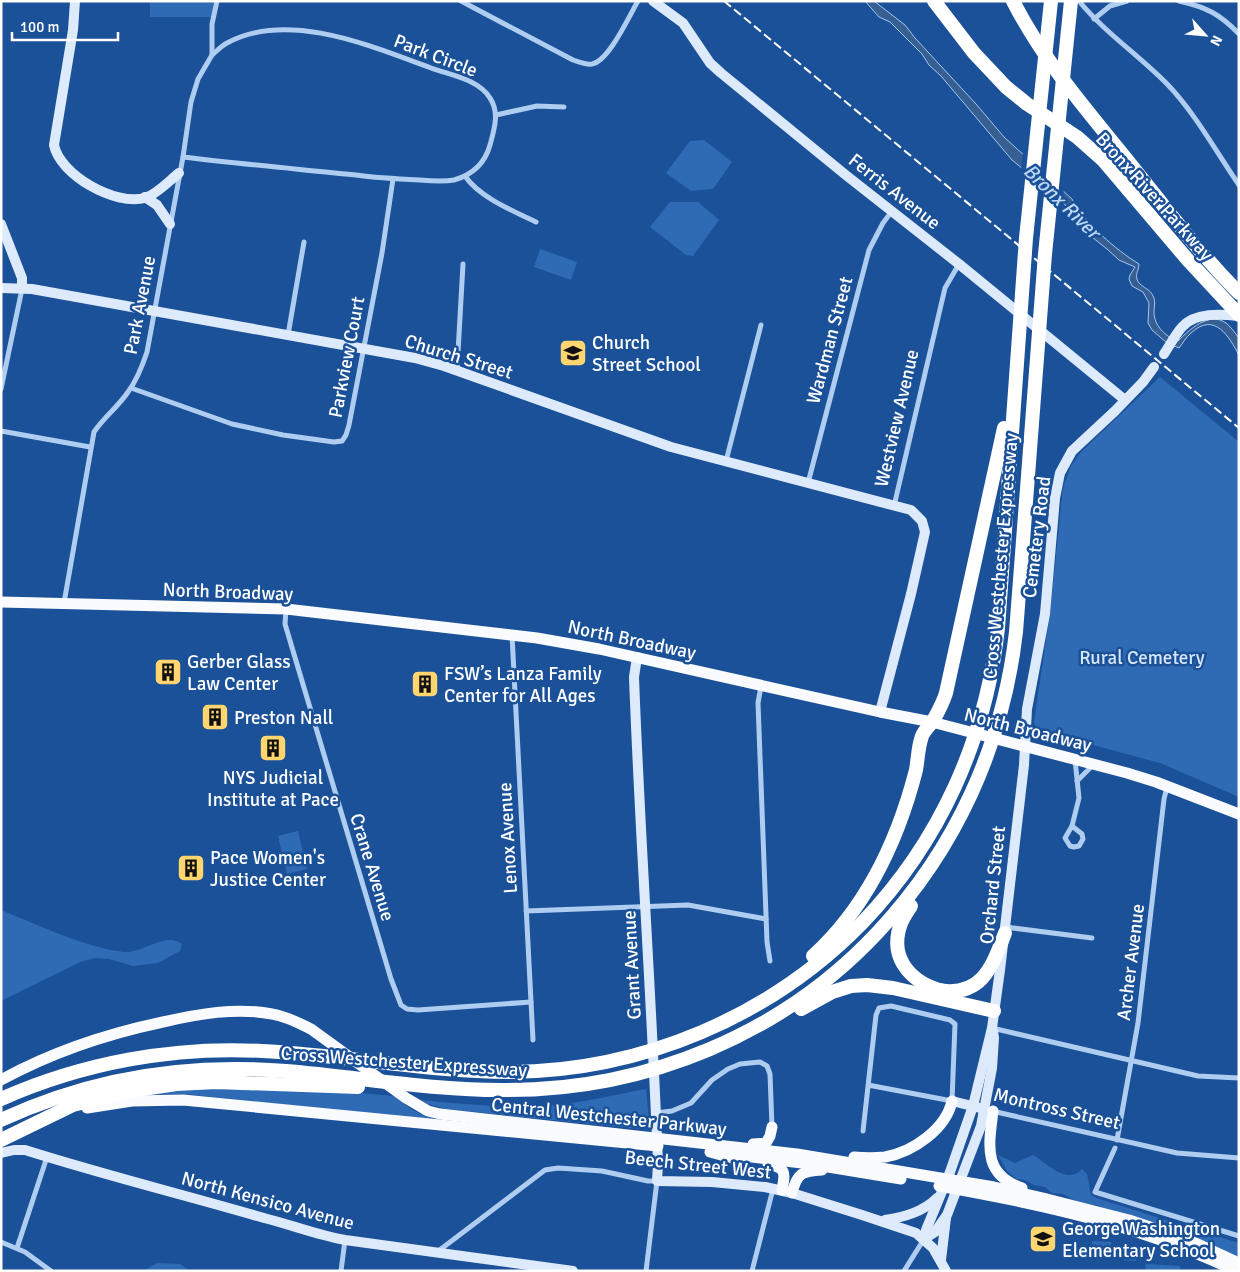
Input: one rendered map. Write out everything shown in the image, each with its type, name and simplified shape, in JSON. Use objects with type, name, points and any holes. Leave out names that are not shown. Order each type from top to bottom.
[{"type":"highway","name":"Bronx River Parkway","points":[[934,1],[981,62],[1006,87],[1027,104],[1077,137],[1103,160],[1239,316]]},
{"type":"highway","name":"Bronx River Parkway","points":[[1013,1],[1040,49],[1068,88],[1184,231],[1239,293]]},
{"type":"highway","name":"Cross Westchester Expressway","points":[[1,1099],[55,1079],[106,1065],[157,1055],[210,1050],[289,1053],[468,1070],[512,1072],[556,1070],[606,1062],[653,1050],[701,1033],[736,1016],[778,992],[809,970],[838,946],[869,915],[898,882],[945,807],[961,773],[982,715],[990,679],[995,648],[1002,567],[1032,175],[1051,1]]},
{"type":"highway","name":"Cross Westchester Expressway","points":[[1,1120],[36,1105],[85,1089],[134,1078],[185,1071],[270,1070],[487,1090],[564,1088],[610,1080],[658,1069],[690,1058],[740,1036],[777,1015],[815,988],[850,959],[883,927],[913,892],[945,844],[973,792],[991,744],[1006,695],[1016,632],[1051,180],[1071,1]]},
{"type":"highway","points":[[736,1016],[817,953],[848,918],[867,891],[895,837],[916,770],[922,735],[932,722],[946,693],[999,454],[1016,367]]},
{"type":"highway","points":[[913,892],[912,904],[902,920],[898,933],[899,956],[906,970],[916,980],[937,990],[995,1007]]},
{"type":"highway","points":[[937,990],[961,990],[981,980],[992,967],[1005,930]]},
{"type":"highway","points":[[777,1015],[790,1015],[832,992],[851,986],[867,985],[995,1007]]},
{"type":"highway","points":[[1,1140],[73,1105],[130,1091],[176,1084],[246,1082],[368,1087],[441,1086]]},
{"type":"main road","name":"North Broadway","points":[[1,602],[286,610],[512,635],[593,648],[932,722],[1007,741],[1167,786],[1239,814]]},
{"type":"main road","name":"Central Westchester Parkway","points":[[1,1080],[46,1057],[95,1039],[132,1029],[213,1013],[247,1011],[274,1014],[299,1023],[320,1035],[416,1105],[428,1111],[453,1116],[709,1148],[1008,1198],[1135,1230],[1186,1248],[1236,1271]]},
{"type":"main road","name":"Central Westchester Parkway","points":[[33,1125],[92,1107],[126,1101],[170,1100],[806,1156],[994,1187],[1063,1203],[1122,1218],[1165,1232],[1198,1244],[1239,1263]]},
{"type":"main road","points":[[842,1161],[851,1157],[886,1157],[918,1144],[935,1130],[950,1109],[952,1101]]},
{"type":"main road","points":[[989,1110],[989,1154],[994,1167],[1000,1175],[1013,1185],[1063,1203]]},
{"type":"main road","points":[[709,1148],[763,1144],[769,1139],[772,1127]]},
{"type":"main road","points":[[772,1127],[775,1139],[779,1145],[796,1150],[806,1156]]},
{"type":"main road","points":[[709,1148],[735,1158],[778,1166],[783,1171],[783,1191]]},
{"type":"main road","points":[[783,1191],[803,1172],[810,1170],[821,1171],[831,1167]]},
{"type":"street","points":[[75,1],[73,30],[54,145],[56,151],[73,172],[89,185],[113,196],[146,198],[157,205],[170,224]]},
{"type":"street","points":[[212,55],[212,24],[217,1]]},
{"type":"street","points":[[461,1],[573,60],[586,64],[593,64],[601,60],[613,45],[638,1]]},
{"type":"street","name":"Ferris Avenue","points":[[653,1],[683,24],[710,63],[1124,400]]},
{"type":"street","points":[[1079,1],[1094,19],[1170,87],[1239,185]]},
{"type":"street","points":[[1094,19],[1110,6],[1127,1]]},
{"type":"street","points":[[1179,1],[1198,5],[1220,16],[1239,34]]},
{"type":"street","name":"Park Circle","points":[[212,55],[226,44],[256,33],[288,30],[319,32],[468,80],[490,97],[496,110],[496,115]]},
{"type":"street","name":"Park Avenue","points":[[64,603],[94,432],[103,418],[131,388],[142,369],[147,352],[183,157],[191,102],[198,79],[212,55]]},
{"type":"street","points":[[183,157],[393,179],[452,180],[473,172],[479,166],[489,148],[496,124],[496,115],[537,106],[564,107]]},
{"type":"street","points":[[146,198],[179,173]]},
{"type":"street","points":[[465,176],[470,184],[482,192],[536,222]]},
{"type":"street","name":"Parkview Court","points":[[131,388],[232,424],[283,435],[339,442],[344,439],[349,425],[382,253],[393,179]]},
{"type":"street","name":"Wardman Street","points":[[807,483],[869,250],[882,223],[893,211]]},
{"type":"street","points":[[1,224],[22,278],[22,288],[1,389]]},
{"type":"street","points":[[288,335],[304,242]]},
{"type":"street","points":[[457,370],[463,264]]},
{"type":"street","name":"Westview Avenue","points":[[880,712],[925,532],[922,521],[912,510],[894,506],[945,288],[959,264]]},
{"type":"street","name":"Church Street","points":[[1,288],[32,289],[415,358],[457,370],[652,441],[894,506]]},
{"type":"street","points":[[1166,351],[1186,323],[1195,319],[1223,314],[1239,316]]},
{"type":"street","points":[[726,462],[761,325]]},
{"type":"street","name":"Cemetery Road","points":[[1025,746],[1028,709],[1045,614],[1055,498],[1060,473],[1072,451],[1143,382],[1154,368]]},
{"type":"street","points":[[1,431],[90,447]]},
{"type":"street","name":"Crane Avenue","points":[[286,610],[288,634],[391,979],[401,1005],[407,1009],[418,1010],[531,1002]]},
{"type":"street","name":"Lenox Avenue","points":[[512,635],[533,1040]]},
{"type":"street","name":"Grant Avenue","points":[[636,657],[634,677],[658,1164],[646,1271]]},
{"type":"street","points":[[761,686],[758,703],[766,942],[770,961]]},
{"type":"street","name":"Orchard Street","points":[[924,1239],[973,1106],[992,1028],[1005,930],[1025,746]]},
{"type":"street","points":[[1072,826],[1079,798],[1075,759]]},
{"type":"street","points":[[1077,781],[1094,764]]},
{"type":"street","name":"Archer Avenue","points":[[1117,1140],[1138,1023],[1167,786]]},
{"type":"street","points":[[526,911],[688,905],[766,919]]},
{"type":"street","points":[[1005,930],[1092,938]]},
{"type":"street","points":[[863,1131],[876,1015],[879,1008],[891,1006],[950,1020],[955,1024],[952,1101]]},
{"type":"street","points":[[992,1028],[1198,1076],[1239,1078]]},
{"type":"street","name":"Orchard Street","points":[[989,1110],[994,1038],[992,1028]]},
{"type":"street","points":[[656,1113],[672,1111],[691,1103],[712,1080],[728,1069],[740,1064],[760,1062],[767,1066],[770,1074],[772,1127]]},
{"type":"street","name":"Montross Street","points":[[868,1085],[952,1101],[1177,1153],[1239,1158]]},
{"type":"street","points":[[904,1271],[924,1239],[935,1232],[946,1215],[989,1110]]},
{"type":"street","points":[[1114,1148],[1095,1192],[1239,1236]]},
{"type":"street","name":"North Kensico Avenue","points":[[1,1154],[20,1150],[264,1218],[318,1235],[573,1271]]},
{"type":"street","points":[[17,1248],[47,1157]]},
{"type":"street","name":"Beech Street West","points":[[436,1252],[532,1179],[550,1168],[602,1171],[648,1181],[740,1184],[783,1191],[909,1230],[924,1239]]},
{"type":"street","points":[[752,1271],[767,1208],[783,1191]]},
{"type":"street","points":[[882,1221],[920,1210],[931,1204],[942,1194]]},
{"type":"street","points":[[941,1260],[946,1215]]},
{"type":"street","points":[[924,1239],[933,1248],[946,1271]]},
{"type":"street","points":[[341,1271],[345,1240]]},
{"type":"street","points":[[1,1242],[17,1248],[51,1271]]},
{"type":"green space","points":[[150,1],[215,1],[211,17],[150,17]]},
{"type":"green space","points":[[704,140],[732,162],[713,189],[691,191],[666,173],[690,141]]},
{"type":"green space","points":[[670,202],[698,202],[719,220],[693,256],[686,255],[650,227]]},
{"type":"green space","points":[[540,249],[577,262],[571,280],[534,267]]},
{"type":"green space","name":"Rural Cemetery","points":[[1160,377],[1239,442],[1239,797],[1160,763],[1071,739],[1045,734],[1037,730],[1034,722],[1050,613],[1063,488],[1071,466],[1081,452]]},
{"type":"green space","points":[[298,831],[307,869],[287,874],[278,836]]},
{"type":"green space","points":[[1,910],[61,935],[124,952],[139,950],[168,940],[182,944],[180,951],[158,963],[133,966],[109,959],[95,958],[80,962],[1,1001]]},
{"type":"green space","points":[[193,1087],[323,1090],[394,1096],[411,1109],[440,1121],[184,1094],[136,1095]]},
{"type":"green space","points":[[646,1089],[650,1130],[446,1109],[421,1100],[497,1106],[544,1106]]},
{"type":"green space","points":[[998,1155],[1015,1163],[1033,1155],[1057,1171],[1070,1175],[1076,1174],[1082,1169],[1087,1174],[1091,1195],[1096,1198],[1239,1243],[1239,1258],[1182,1234],[1175,1229],[1159,1227],[1095,1205],[1081,1204],[1063,1194],[1052,1193],[1045,1187],[1017,1179],[1007,1171]]},
{"type":"green space","points":[[1092,1241],[1111,1242],[1111,1253],[1092,1252]]},
{"type":"green space","points":[[1125,1250],[1137,1251],[1136,1261],[1124,1260]]},
{"type":"green space","points":[[157,1263],[180,1264],[190,1271],[143,1271]]},
{"type":"green space","points":[[1146,1264],[1180,1266],[1180,1271],[1145,1271]]},
{"type":"water","name":"Bronx River","points":[[865,1],[874,1],[905,25],[1004,137],[1072,199],[1085,217],[1102,235],[1139,264],[1136,275],[1138,282],[1150,291],[1153,296],[1156,322],[1165,334],[1178,341],[1200,323],[1213,319],[1220,320],[1226,323],[1239,338],[1239,355],[1226,334],[1214,326],[1200,327],[1189,335],[1179,348],[1167,343],[1152,330],[1148,323],[1149,303],[1143,292],[1132,286],[1129,279],[1135,267],[1119,260],[1092,237],[1061,200],[1012,160],[941,76],[929,65],[922,54],[890,22],[879,17]]},
{"type":"pier","points":[[1023,152],[1064,188],[1062,205],[1021,170]]},
{"type":"railway","points":[[724,1],[1239,428]]},
{"type":"place","name":"Church Street School","points":[[573,353]]},
{"type":"place","name":"Gerber Glass Law Center","points":[[168,672]]},
{"type":"place","name":"FSW’s Lanza Family Center for All Ages","points":[[425,684]]},
{"type":"place","name":"Preston Nall","points":[[215,717]]},
{"type":"place","name":"NYS Judicial Institute at Pace","points":[[273,748]]},
{"type":"place","name":"Pace Women's Justice Center","points":[[191,868]]},
{"type":"place","name":"George Washington Elementary School","points":[[1043,1239]]}]
